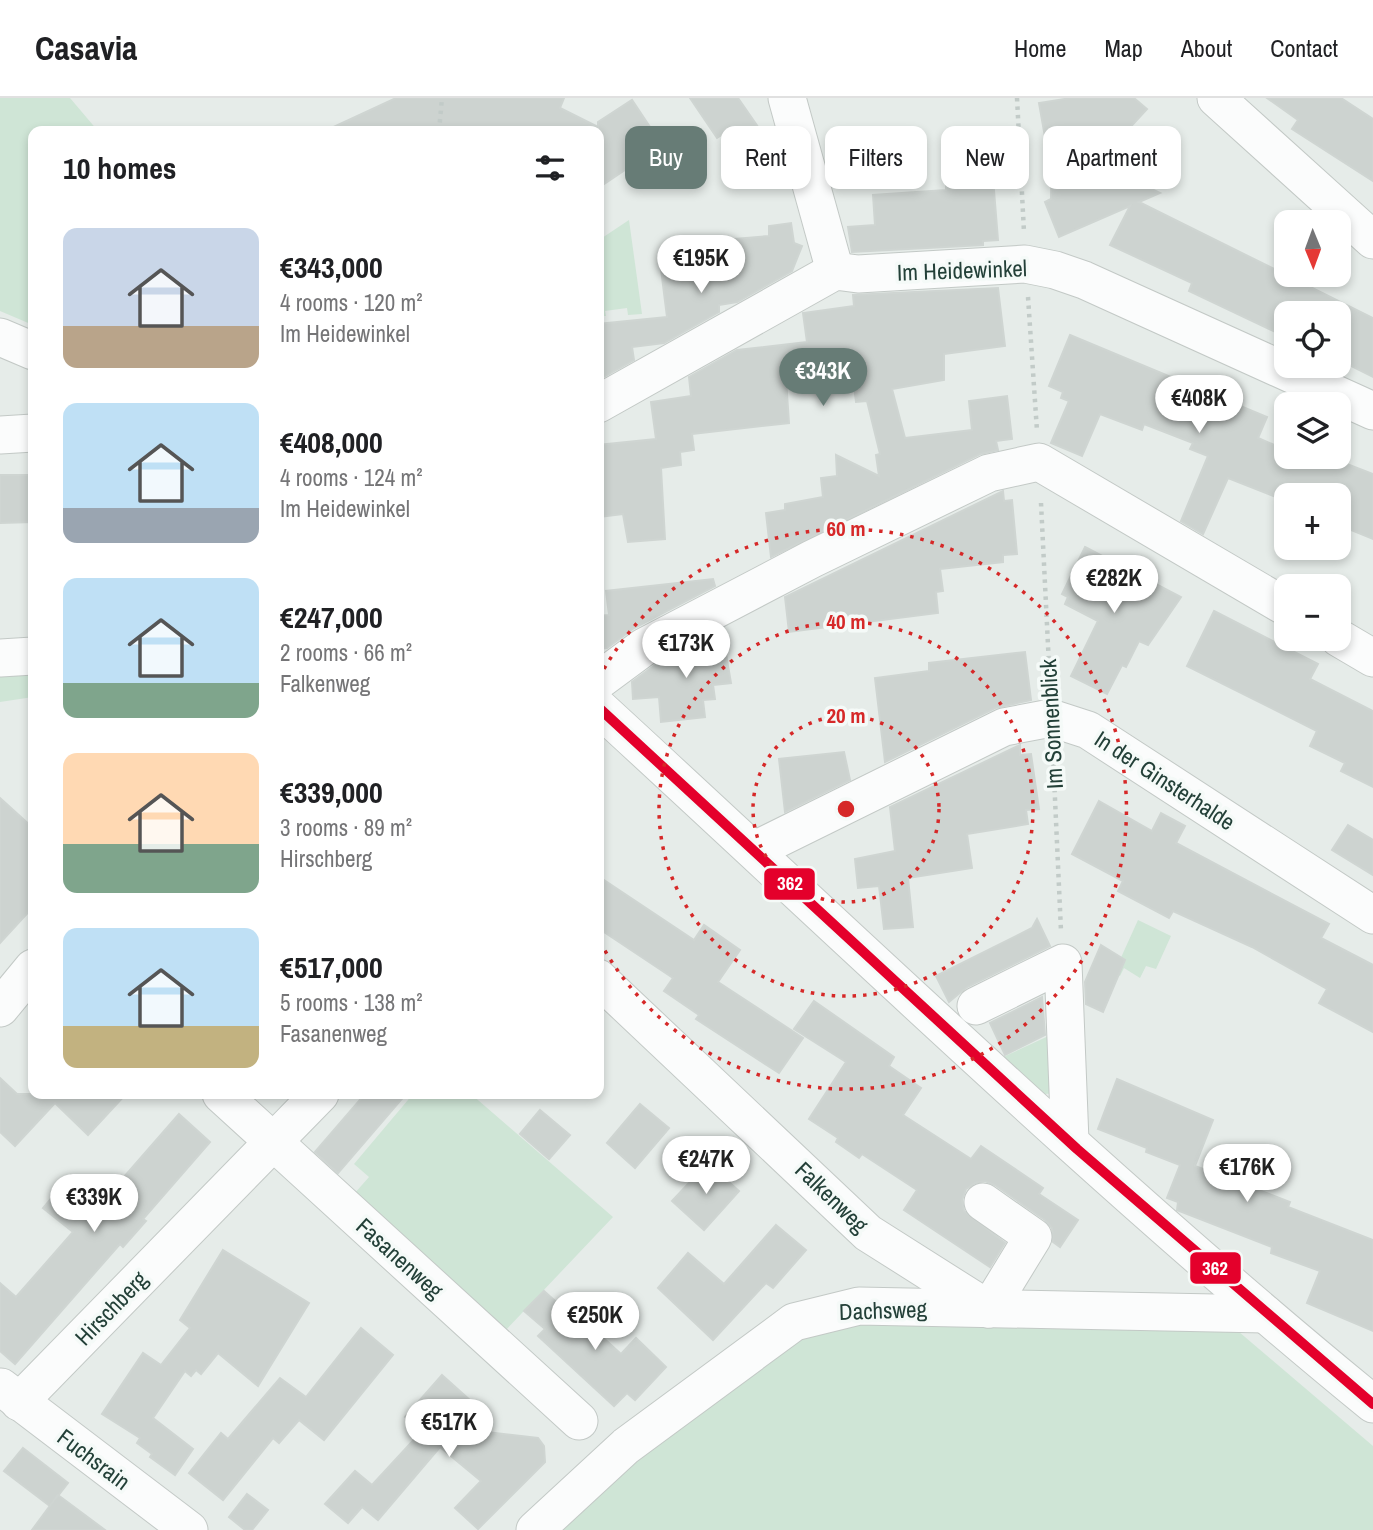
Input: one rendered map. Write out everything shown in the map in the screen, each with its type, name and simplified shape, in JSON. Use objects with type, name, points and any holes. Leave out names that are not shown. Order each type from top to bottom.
[{"type":"street","points":[[604,401],[835,271],[787,98]]},
{"type":"street","points":[[1216,98],[1373,240]]},
{"type":"street","name":"Im Heidewinkel","points":[[835,271],[858,274],[1026,264],[1084,280],[1373,411]]},
{"type":"street","points":[[0,337],[28,349]]},
{"type":"street","points":[[0,435],[28,433]]},
{"type":"street","points":[[604,677],[644,647],[812,559],[989,473],[1039,462],[1274,600]]},
{"type":"street","points":[[1351,645],[1373,658]]},
{"type":"street","points":[[0,658],[28,656]]},
{"type":"street","points":[[604,712],[1070,1141],[1265,1314],[1373,1404]]},
{"type":"street","name":"In der Ginsterhalde","points":[[755,850],[1004,727],[1051,718],[1088,730],[1373,915]]},
{"type":"street","points":[[975,1006],[1063,963],[1070,1141]]},
{"type":"street","points":[[0,1008],[28,974]]},
{"type":"street","name":"Falkenweg","points":[[604,984],[868,1233],[989,1309]]},
{"type":"street","name":"Fasanenweg","points":[[227,1099],[579,1421]]},
{"type":"street","name":"Hirschberg","points":[[10,1394],[274,1142],[315,1099]]},
{"type":"street","points":[[983,1202],[1033,1237],[989,1309]]},
{"type":"street","name":"Dachsweg","points":[[535,1530],[626,1446],[794,1322],[859,1307],[1265,1314]]},
{"type":"street","name":"Fuchsrain","points":[[10,1394],[189,1530]]},
{"type":"path","points":[[439,126],[442,98]]},
{"type":"path","name":"Im Sonnenblick","points":[[1017,98],[1039,462],[1063,963]]},
{"type":"green space","points":[[0,98],[70,98],[94,126],[28,126],[28,323],[0,311]]},
{"type":"green space","points":[[629,220],[642,314],[628,315],[627,308],[605,311],[604,316],[604,237]]},
{"type":"green space","points":[[28,672],[28,698],[0,702],[0,673]]},
{"type":"green space","points":[[1138,920],[1171,936],[1156,969],[1146,966],[1140,978],[1124,968],[1120,976],[1114,973]]},
{"type":"green space","points":[[1055,1033],[1056,1093],[1045,1094],[1001,1058]]},
{"type":"green space","points":[[409,1099],[477,1099],[613,1217],[505,1331],[354,1194],[369,1177],[354,1164]]},
{"type":"green space","points":[[1225,1320],[1373,1446],[1373,1530],[550,1530],[629,1461],[824,1321]]},
{"type":"building","points":[[396,98],[564,98],[560,108],[596,126],[336,126]]},
{"type":"building","points":[[690,98],[738,98],[757,126],[721,126],[721,135],[717,138]]},
{"type":"building","points":[[1071,98],[1134,98],[1147,109],[1131,126],[1043,126],[1039,103]]},
{"type":"building","points":[[1267,98],[1341,98],[1373,119],[1373,181],[1292,129],[1298,120]]},
{"type":"building","points":[[632,100],[649,126],[625,126],[625,170],[604,184],[604,126],[598,126],[598,122]]},
{"type":"building","points":[[994,189],[998,240],[983,241],[983,245],[852,252],[848,227],[875,225],[873,195]]},
{"type":"building","points":[[1051,189],[1152,189],[1160,193],[1139,202],[1274,269],[1274,287],[1310,287],[1339,301],[1274,301],[1274,331],[1189,291],[1192,283],[1110,245],[1130,206],[1059,237],[1045,202],[1051,199]]},
{"type":"building","points":[[791,223],[794,243],[802,246],[792,271],[737,302],[719,305],[719,312],[664,343],[632,347],[634,360],[604,377],[604,323],[667,317],[661,269],[738,258],[735,239],[769,236],[769,226]]},
{"type":"building","points":[[998,288],[1005,346],[944,354],[944,380],[892,389],[905,438],[972,430],[969,401],[1007,396],[1012,439],[996,441],[998,450],[980,454],[771,557],[766,513],[785,510],[785,504],[823,497],[821,478],[837,476],[836,455],[879,476],[876,455],[880,454],[867,401],[856,402],[852,370],[786,379],[789,423],[692,434],[694,450],[680,452],[681,465],[661,468],[665,539],[628,542],[623,514],[604,516],[604,444],[656,439],[651,402],[691,396],[689,377],[737,350],[807,342],[803,313],[854,306],[853,295]]},
{"type":"building","points":[[1351,307],[1373,318],[1373,377],[1351,366]]},
{"type":"building","points":[[1070,335],[1267,417],[1258,438],[1274,445],[1274,469],[1351,469],[1351,466],[1373,474],[1373,539],[1351,530],[1351,483],[1274,483],[1274,496],[1228,478],[1203,534],[1181,521],[1208,456],[1190,449],[1193,443],[1144,424],[1142,430],[1100,414],[1082,456],[1051,443],[1069,401],[1061,398],[1063,392],[1049,386]]},
{"type":"building","points":[[0,475],[28,475],[28,522],[0,523]]},
{"type":"building","points":[[1003,491],[1004,501],[1012,500],[1017,554],[1003,555],[1003,562],[940,569],[943,591],[936,592],[938,613],[789,632],[785,597]]},
{"type":"building","points":[[1085,547],[1181,597],[1148,645],[1139,641],[1126,667],[1122,665],[1107,694],[1071,676],[1098,621],[1065,604],[1068,597],[1062,594]]},
{"type":"building","points":[[713,579],[715,586],[634,628],[604,648],[604,615],[609,615],[606,591]]},
{"type":"building","points":[[1214,611],[1274,642],[1274,651],[1292,651],[1318,664],[1310,679],[1373,711],[1373,787],[1341,771],[1345,763],[1310,746],[1317,731],[1187,666]]},
{"type":"building","points":[[722,630],[731,683],[713,685],[715,699],[703,700],[705,717],[661,722],[659,697],[633,699],[632,682],[655,665]]},
{"type":"building","points":[[1025,652],[1031,700],[995,708],[885,762],[875,678],[929,671],[929,663]]},
{"type":"building","points":[[1020,745],[1020,755],[1031,754],[1039,809],[1026,810],[1028,824],[967,834],[972,868],[908,878],[913,927],[884,929],[879,886],[858,888],[855,859],[895,851],[890,807]]},
{"type":"building","points":[[844,752],[850,780],[785,812],[779,759]]},
{"type":"building","points":[[0,798],[28,823],[28,912],[0,943]]},
{"type":"building","points":[[1099,801],[1152,831],[1161,813],[1185,826],[1176,843],[1329,924],[1321,938],[1373,965],[1373,1032],[1319,1003],[1327,989],[1252,947],[1173,911],[1169,918],[1118,891],[1123,881],[1072,854]]},
{"type":"building","points":[[1348,825],[1373,840],[1373,875],[1332,850]]},
{"type":"building","points":[[604,880],[694,940],[704,925],[740,950],[718,982],[803,1038],[779,1073],[696,1019],[699,1015],[664,991],[673,978],[604,932]]},
{"type":"building","points":[[1037,919],[1050,946],[967,987],[949,1002],[936,976],[1032,928]]},
{"type":"building","points":[[1101,945],[1125,960],[1103,1012],[1086,1004],[1085,982]]},
{"type":"building","points":[[1042,997],[1045,1035],[1005,1055],[990,1023]]},
{"type":"building","points":[[814,1001],[894,1057],[889,1066],[921,1088],[903,1115],[971,1159],[981,1146],[1043,1188],[1039,1194],[1078,1220],[1060,1247],[1053,1242],[1052,1228],[1045,1220],[995,1185],[985,1181],[975,1183],[966,1189],[962,1200],[964,1211],[1005,1243],[990,1267],[904,1210],[917,1190],[862,1154],[859,1158],[836,1142],[838,1138],[809,1119],[846,1062],[794,1029]]},
{"type":"building","points":[[0,1078],[17,1094],[28,1094],[28,1099],[121,1099],[88,1135],[55,1103],[15,1146],[0,1132]]},
{"type":"building","points":[[1117,1079],[1213,1120],[1195,1166],[1290,1202],[1288,1207],[1373,1240],[1373,1331],[1307,1303],[1320,1271],[1271,1253],[1272,1247],[1177,1210],[1178,1202],[1167,1198],[1180,1165],[1146,1152],[1147,1148],[1098,1129]]},
{"type":"building","points":[[361,1099],[402,1099],[338,1173],[315,1152]]},
{"type":"building","points":[[640,1104],[669,1128],[635,1168],[607,1143]]},
{"type":"building","points":[[540,1110],[570,1135],[549,1159],[520,1134]]},
{"type":"building","points":[[179,1114],[210,1142],[143,1219],[146,1221],[123,1247],[120,1244],[15,1364],[0,1351],[0,1283],[16,1297],[73,1232],[43,1208],[71,1175],[103,1201]]},
{"type":"building","points":[[708,1163],[739,1191],[704,1230],[672,1201]]},
{"type":"building","points":[[776,1225],[806,1250],[773,1288],[766,1283],[713,1340],[658,1288],[688,1253],[724,1284]]},
{"type":"building","points":[[223,1250],[309,1303],[258,1386],[218,1353],[201,1374],[196,1370],[191,1376],[185,1371],[153,1418],[193,1449],[175,1475],[150,1457],[152,1454],[137,1443],[140,1438],[102,1414],[143,1353],[161,1365],[190,1328],[180,1320]]},
{"type":"building","points":[[544,1291],[564,1309],[567,1305],[621,1354],[636,1338],[666,1367],[635,1400],[627,1393],[614,1406],[538,1336],[545,1329],[524,1311]]},
{"type":"building","points":[[361,1328],[393,1355],[324,1440],[299,1420],[279,1443],[273,1438],[223,1500],[189,1473],[221,1433],[228,1439],[280,1378],[306,1397]]},
{"type":"building","points":[[442,1375],[490,1418],[478,1431],[538,1438],[544,1446],[545,1462],[478,1529],[455,1508],[481,1481],[440,1447],[378,1520],[362,1507],[348,1523],[325,1504],[355,1471],[372,1485],[421,1432],[405,1417]]},
{"type":"building","points":[[23,1448],[68,1483],[50,1506],[4,1471]]},
{"type":"building","points":[[247,1494],[268,1510],[252,1530],[245,1530],[229,1517]]},
{"type":"building","points":[[58,1495],[105,1530],[32,1530]]},
{"type":"transit line","name":"362","points":[[604,713],[1077,1149],[1373,1404]]}]
